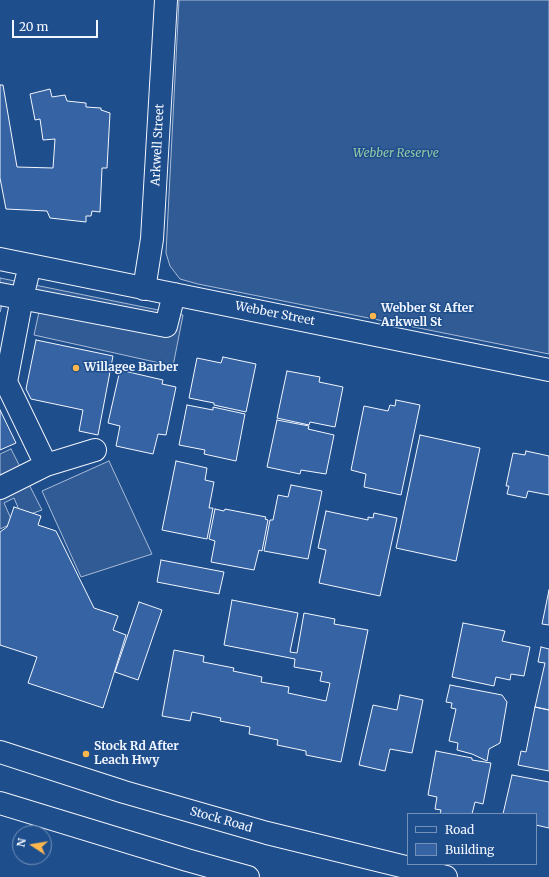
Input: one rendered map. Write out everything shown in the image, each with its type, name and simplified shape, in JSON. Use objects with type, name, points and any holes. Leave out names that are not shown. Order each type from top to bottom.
[{"type":"main road","name":"Arkwell Street","points":[[144,288],[152,239],[166,0]]},
{"type":"main road","name":"Webber Street","points":[[0,259],[549,370]]},
{"type":"main road","points":[[30,265],[22,298],[6,382],[46,465]]},
{"type":"main road","points":[[0,294],[166,326],[174,294]]},
{"type":"main road","points":[[0,488],[46,465],[95,450]]},
{"type":"main road","name":"Stock Road","points":[[0,752],[124,792],[267,833],[446,877]]},
{"type":"main road","points":[[0,803],[248,877]]},
{"type":"shaded area","name":"Webber Reserve","points":[[179,0],[549,0],[549,354],[198,284],[180,279],[170,266],[166,253]]},
{"type":"shaded area","points":[[0,278],[183,315],[173,366],[34,335],[39,312],[2,305],[0,312]]},
{"type":"shaded area","points":[[11,449],[42,510],[22,517],[14,498],[4,503],[13,523],[0,529],[0,454]]},
{"type":"shaded area","points":[[109,461],[152,554],[81,577],[42,491]]},
{"type":"building","points":[[0,85],[3,85],[17,167],[53,168],[55,139],[43,140],[40,119],[35,120],[30,94],[50,89],[52,97],[65,95],[67,101],[86,103],[86,107],[101,108],[101,110],[110,113],[107,168],[102,168],[100,212],[92,211],[91,216],[86,216],[86,222],[50,218],[47,211],[6,209],[0,178]]},
{"type":"building","points":[[36,340],[113,356],[98,435],[79,431],[83,410],[31,399],[26,389]]},
{"type":"building","points":[[223,357],[256,364],[246,412],[189,398],[197,358],[221,363]]},
{"type":"building","points":[[120,370],[163,380],[162,384],[176,387],[166,435],[158,434],[153,454],[116,446],[120,426],[108,423]]},
{"type":"building","points":[[287,371],[320,377],[319,382],[343,387],[335,427],[310,422],[309,425],[277,418]]},
{"type":"building","points":[[396,400],[420,405],[401,495],[364,487],[366,474],[351,470],[364,406],[388,411],[390,405],[395,406]]},
{"type":"building","points":[[187,405],[213,410],[213,407],[245,414],[236,461],[204,454],[205,450],[179,445]]},
{"type":"building","points":[[0,410],[16,443],[0,450]]},
{"type":"building","points":[[277,420],[309,426],[308,429],[334,435],[326,474],[301,470],[300,474],[267,467]]},
{"type":"building","points":[[420,435],[480,448],[456,561],[396,548]]},
{"type":"building","points":[[526,451],[549,456],[549,495],[528,491],[526,498],[507,494],[509,486],[506,486],[513,453],[525,455]]},
{"type":"building","points":[[176,461],[207,468],[205,480],[214,482],[209,508],[213,508],[207,539],[162,530]]},
{"type":"building","points":[[291,485],[322,491],[308,559],[264,551],[270,520],[273,520],[278,495],[288,497]]},
{"type":"building","points":[[14,507],[41,516],[38,525],[56,531],[94,608],[118,616],[113,630],[126,635],[103,708],[28,683],[37,657],[0,645],[0,532],[7,527]]},
{"type":"building","points":[[215,509],[224,511],[225,509],[266,517],[265,519],[268,520],[262,551],[259,550],[254,570],[211,562],[215,541],[209,539]]},
{"type":"building","points":[[326,511],[368,520],[368,517],[373,518],[374,513],[397,518],[380,596],[319,583],[326,550],[318,548]]},
{"type":"building","points":[[161,560],[224,572],[219,594],[157,582]]},
{"type":"building","points":[[549,590],[549,625],[542,624]]},
{"type":"building","points":[[232,600],[298,613],[290,652],[297,653],[304,613],[335,619],[334,624],[368,630],[341,762],[306,755],[306,751],[277,745],[278,740],[249,734],[250,727],[220,721],[221,718],[192,712],[190,721],[162,716],[174,650],[204,656],[203,662],[234,668],[233,671],[262,677],[261,682],[289,687],[288,693],[326,701],[330,683],[320,681],[322,672],[294,667],[295,659],[224,645]]},
{"type":"building","points":[[139,602],[162,610],[138,680],[115,672]]},
{"type":"building","points":[[463,623],[505,631],[502,641],[530,647],[524,676],[511,674],[510,680],[496,677],[494,686],[452,677]]},
{"type":"building","points":[[541,647],[549,649],[549,710],[535,707],[545,663],[538,662]]},
{"type":"building","points":[[450,685],[502,695],[507,702],[500,743],[489,749],[487,761],[472,754],[457,750],[458,743],[449,741],[456,709],[451,708],[452,703],[446,702]]},
{"type":"building","points":[[400,695],[423,700],[412,753],[390,749],[385,771],[359,765],[373,705],[397,710]]},
{"type":"building","points":[[535,707],[549,710],[549,771],[518,765],[521,751],[526,752]]},
{"type":"building","points":[[436,751],[491,763],[483,804],[475,802],[472,813],[440,813],[441,810],[435,809],[437,797],[428,795]]},
{"type":"building","points":[[512,775],[549,782],[549,828],[537,825],[537,813],[503,813]]},
{"type":"place","name":"Webber St After Arkwell St","points":[[373,316]]},
{"type":"place","name":"Willagee Barber","points":[[76,368]]},
{"type":"place","name":"Stock Rd After Leach Hwy","points":[[86,754]]}]
